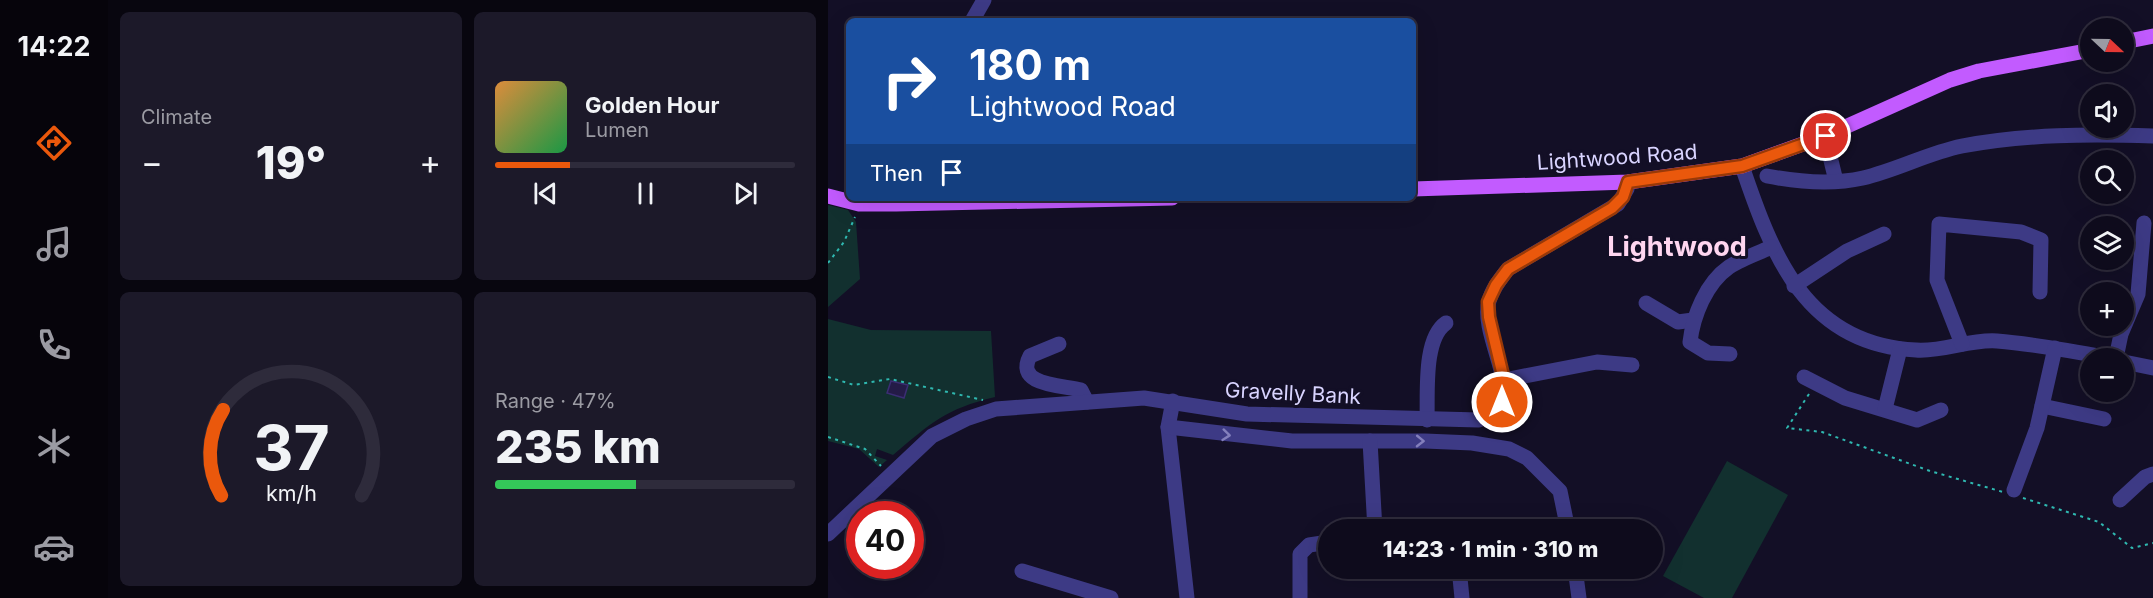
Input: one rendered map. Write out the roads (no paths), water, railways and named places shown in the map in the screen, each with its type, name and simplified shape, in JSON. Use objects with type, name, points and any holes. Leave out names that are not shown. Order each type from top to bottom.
[{"type":"main road","points":[[2134,40],[2153,36]]},
{"type":"main road","name":"Lightwood Road","points":[[1416,189],[1628,182],[1742,166],[1826,136],[1950,80],[1979,70],[2080,52]]},
{"type":"main road","points":[[828,196],[846,201]]},
{"type":"main road","points":[[847,201],[859,204],[973,201]]},
{"type":"street","points":[[974,18],[984,0]]},
{"type":"street","points":[[1767,176],[1791,180],[1836,181],[1878,174],[1931,154],[2021,137],[2084,134],[2153,136]]},
{"type":"street","points":[[1826,136],[1836,181]]},
{"type":"street","points":[[1742,166],[1772,247],[1794,286],[1820,313],[1839,326],[1863,338],[1900,349],[1942,349],[1962,344],[1995,341],[2080,353]]},
{"type":"street","name":"Gravelly Bank","points":[[828,534],[932,436],[966,419],[1002,408],[1144,398],[1247,414],[1479,420],[1488,416],[1502,402],[1504,380],[1489,317],[1488,302],[1496,285],[1508,269],[1618,204],[1627,189],[1628,182]]},
{"type":"street","points":[[1962,344],[1937,280],[1939,224],[2021,232],[2041,240],[2040,292]]},
{"type":"street","points":[[2118,348],[2121,334],[2138,294],[2147,233]]},
{"type":"street","points":[[1794,286],[1875,234]]},
{"type":"street","points":[[1730,354],[1708,353],[1690,342],[1693,320],[1705,295],[1728,268],[1772,247]]},
{"type":"street","points":[[1646,303],[1678,322],[1693,320]]},
{"type":"street","points":[[1427,420],[1432,345],[1436,331],[1446,323]]},
{"type":"street","points":[[1059,344],[1030,356],[1026,363],[1030,376],[1036,381],[1081,390],[1087,402]]},
{"type":"street","points":[[2017,490],[2042,406],[2055,348]]},
{"type":"street","points":[[1885,409],[1900,349]]},
{"type":"street","points":[[1504,380],[1597,362],[1632,365]]},
{"type":"street","points":[[2134,364],[2153,368]]},
{"type":"street","points":[[1804,377],[1845,398],[1917,420],[1941,410]]},
{"type":"street","points":[[1173,401],[1168,427],[1188,598]]},
{"type":"street","points":[[2042,406],[2104,419]]},
{"type":"street","points":[[1168,427],[1292,441],[1472,443],[1509,449],[1527,458],[1560,491],[1566,519]]},
{"type":"street","points":[[1370,441],[1374,519]]},
{"type":"street","points":[[2120,501],[2145,477],[2153,474]]},
{"type":"street","points":[[1300,598],[1300,554],[1309,545],[1318,544]]},
{"type":"street","points":[[1022,571],[1111,598]]},
{"type":"street","points":[[1460,579],[1462,598]]},
{"type":"street","points":[[1576,579],[1579,598]]},
{"type":"district","name":"Lightwood","points":[[1677,246]]}]
